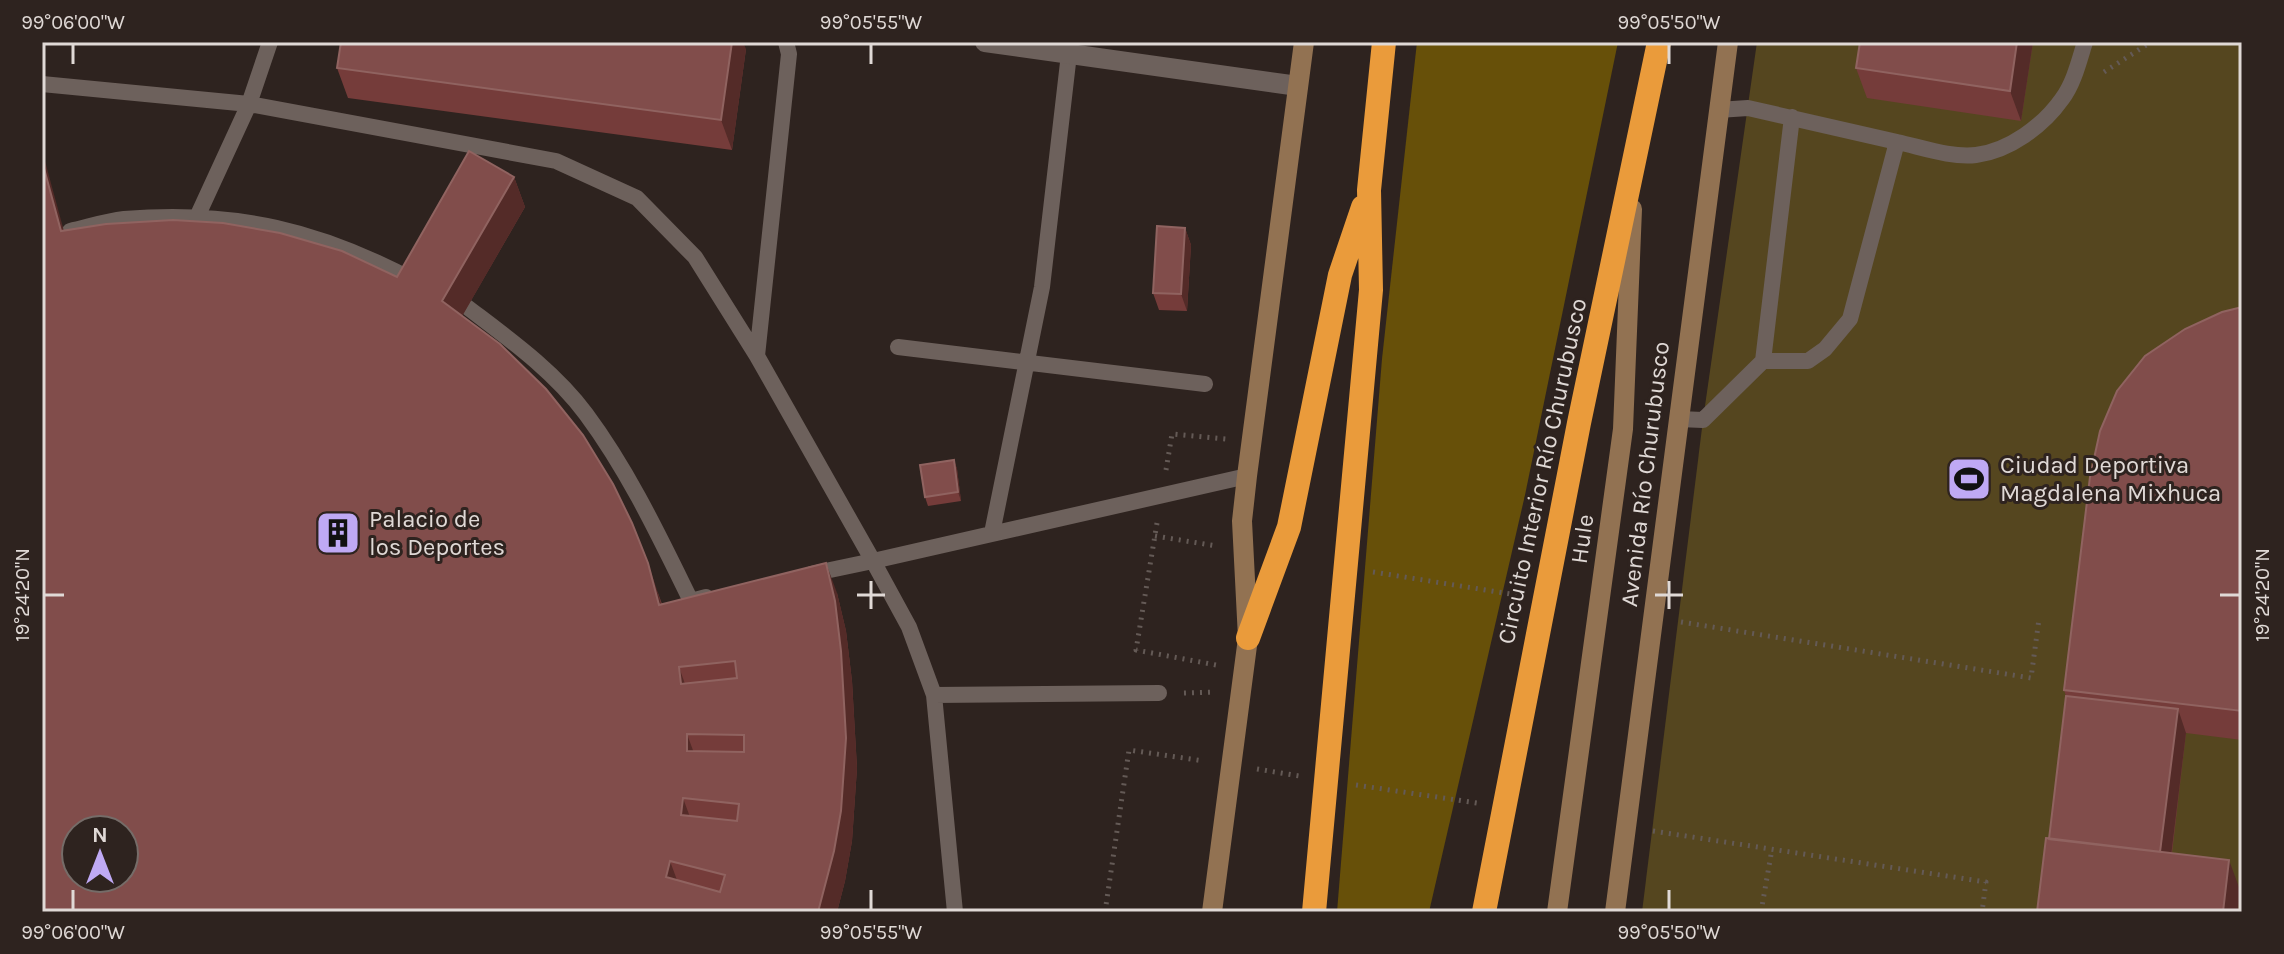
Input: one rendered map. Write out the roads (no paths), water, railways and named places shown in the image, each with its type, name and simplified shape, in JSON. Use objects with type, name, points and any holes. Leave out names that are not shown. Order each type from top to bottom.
[{"type":"highway","points":[[1314,912],[1371,290],[1369,190],[1384,42]]},
{"type":"highway","name":"Circuito Interior Río Churubusco","points":[[1484,912],[1579,423],[1659,42]]},
{"type":"highway","points":[[1248,638],[1289,527],[1340,275],[1369,190]]},
{"type":"main road","points":[[1212,912],[1248,638],[1242,521],[1304,42]]},
{"type":"main road","name":"Avenida Río Churubusco","points":[[1615,912],[1728,42]]},
{"type":"main road","name":"Hule","points":[[1557,912],[1623,429],[1633,172]]},
{"type":"street","points":[[985,42],[1298,86]]},
{"type":"lane","points":[[197,217],[249,104],[270,42]]},
{"type":"lane","points":[[757,356],[789,54],[786,42]]},
{"type":"lane","points":[[1718,110],[1748,108],[1897,142],[1975,155],[1998,149],[2041,123],[2064,98],[2085,42]]},
{"type":"lane","points":[[992,533],[1029,364],[1042,287],[1069,54]]},
{"type":"lane","points":[[42,84],[249,104],[556,161],[637,198],[695,257],[757,356],[909,627],[934,695],[955,912]]},
{"type":"lane","points":[[1679,419],[1703,420],[1763,361],[1792,117]]},
{"type":"lane","points":[[1763,361],[1808,361],[1825,349],[1850,319],[1897,142]]},
{"type":"lane","points":[[65,232],[121,220],[197,217],[274,226],[376,260],[421,284]]},
{"type":"lane","points":[[467,307],[531,356],[584,412],[641,498],[692,608],[721,594]]},
{"type":"lane","points":[[898,347],[1205,384]]},
{"type":"lane","points":[[797,577],[1247,476]]},
{"type":"lane","points":[[934,695],[1159,693]]},
{"type":"place","name":"Ciudad Deportiva Magdalena Mixhuca","points":[[1969,479]]},
{"type":"place","name":"Palacio de los Deportes","points":[[338,533]]}]
